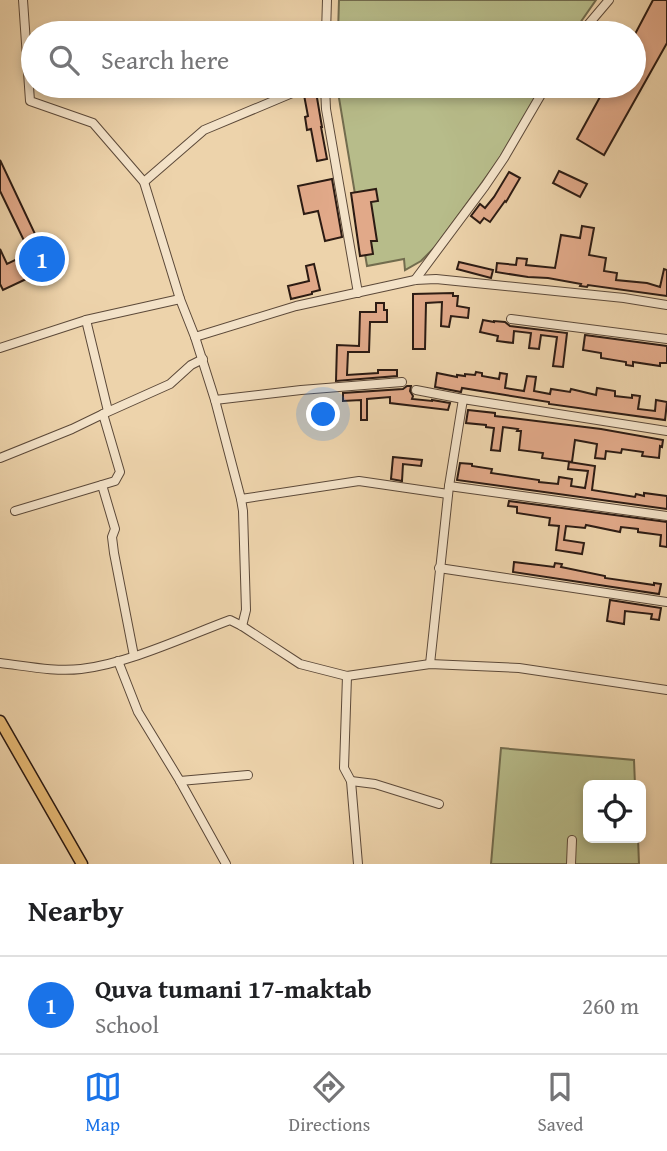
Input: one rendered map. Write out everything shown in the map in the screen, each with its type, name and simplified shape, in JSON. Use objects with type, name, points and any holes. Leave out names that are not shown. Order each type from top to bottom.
[{"type":"main road","points":[[0,721],[82,864]]},
{"type":"street","points":[[23,0],[24,21]]},
{"type":"street","points":[[326,21],[327,0]]},
{"type":"street","points":[[590,21],[608,0]]},
{"type":"street","points":[[30,98],[30,101],[93,123],[144,182],[180,299],[203,359],[241,499],[246,610],[242,626]]},
{"type":"street","points":[[144,182],[204,130],[280,98]]},
{"type":"street","points":[[326,98],[358,293]]},
{"type":"street","points":[[415,280],[485,186],[539,98]]},
{"type":"street","points":[[195,338],[296,306],[415,280],[436,279],[667,304]]},
{"type":"street","points":[[0,348],[86,320],[180,299]]},
{"type":"street","points":[[510,319],[667,339]]},
{"type":"street","points":[[15,511],[115,481],[120,472],[86,320]]},
{"type":"street","points":[[0,458],[72,429],[170,384],[191,365],[203,359]]},
{"type":"street","points":[[215,400],[401,382]]},
{"type":"street","points":[[416,390],[667,431]]},
{"type":"street","points":[[430,664],[439,568],[463,398]]},
{"type":"street","points":[[241,499],[359,481],[667,516]]},
{"type":"street","points":[[102,485],[115,529],[112,537],[114,553],[134,656]]},
{"type":"street","points":[[439,568],[667,602]]},
{"type":"street","points":[[0,663],[80,669],[134,656],[230,620],[300,664],[347,676],[430,664],[519,668],[667,690]]},
{"type":"street","points":[[118,661],[138,712],[226,864]]},
{"type":"street","points":[[347,676],[344,768],[351,780],[358,864]]},
{"type":"street","points":[[180,781],[248,775]]},
{"type":"street","points":[[351,780],[375,784],[439,804]]},
{"type":"street","points":[[571,864],[572,840]]},
{"type":"green space","points":[[339,0],[596,0],[581,21],[338,21]]},
{"type":"green space","points":[[339,98],[535,98],[500,158],[435,247],[421,261],[405,270],[404,259],[367,266]]},
{"type":"green space","points":[[501,748],[634,760],[635,780],[583,780],[583,843],[638,843],[639,864],[491,864]]},
{"type":"building","points":[[653,0],[667,0],[667,43],[646,80],[646,21],[642,21]]},
{"type":"building","points":[[305,98],[317,98],[327,159],[317,161],[311,129],[307,130],[305,117],[308,116]]},
{"type":"building","points":[[599,98],[636,98],[604,155],[577,139]]},
{"type":"building","points":[[0,160],[52,270],[40,276],[39,273],[3,290],[0,284],[0,249],[7,264],[30,253],[0,191]]},
{"type":"building","points":[[559,171],[587,184],[580,197],[553,183]]},
{"type":"building","points":[[509,172],[520,178],[490,222],[484,218],[480,223],[471,216],[480,204],[485,208]]},
{"type":"building","points":[[332,179],[342,237],[325,241],[318,211],[304,214],[298,186]]},
{"type":"building","points":[[376,189],[378,201],[371,202],[377,241],[371,241],[373,254],[360,256],[351,193]]},
{"type":"building","points":[[582,226],[594,228],[589,255],[606,258],[604,271],[617,273],[616,280],[660,287],[664,269],[667,270],[667,296],[587,287],[548,278],[496,272],[497,263],[516,265],[517,258],[527,259],[526,265],[555,268],[561,235],[580,238]]},
{"type":"building","points":[[459,262],[493,270],[491,278],[457,269]]},
{"type":"building","points":[[314,264],[320,290],[291,299],[288,286],[309,281],[306,266]]},
{"type":"building","points":[[453,293],[453,296],[458,296],[457,306],[469,308],[468,318],[451,316],[449,327],[441,326],[442,302],[426,303],[425,349],[413,349],[413,294]]},
{"type":"building","points":[[376,303],[384,303],[387,322],[370,322],[369,352],[348,352],[347,375],[397,370],[397,376],[336,381],[337,345],[359,346],[360,312],[376,312]]},
{"type":"building","points":[[483,320],[567,333],[563,367],[553,366],[557,337],[541,335],[539,349],[529,348],[531,333],[514,331],[513,343],[497,341],[498,336],[480,332]]},
{"type":"building","points":[[585,335],[667,346],[667,363],[660,363],[660,366],[633,362],[633,366],[626,365],[626,362],[601,358],[601,353],[583,350]]},
{"type":"building","points":[[476,372],[499,379],[500,373],[507,374],[505,388],[524,391],[527,376],[536,377],[534,391],[550,394],[551,389],[570,392],[571,389],[596,395],[597,388],[615,391],[615,396],[640,396],[638,409],[655,411],[656,400],[667,402],[665,420],[549,404],[462,388],[461,392],[435,387],[437,373],[457,377],[475,375]]},
{"type":"building","points":[[411,386],[412,399],[450,403],[448,410],[390,403],[390,397],[367,399],[367,420],[361,420],[361,400],[343,401],[343,393],[403,389]]},
{"type":"building","points":[[468,410],[663,440],[662,447],[660,446],[659,458],[622,449],[621,453],[606,451],[605,459],[595,458],[597,444],[575,440],[572,462],[542,458],[543,453],[519,450],[521,431],[503,427],[500,451],[491,450],[494,428],[466,423]]},
{"type":"building","points":[[393,457],[422,460],[421,466],[403,464],[402,481],[391,479]]},
{"type":"building","points":[[569,462],[595,466],[592,490],[635,497],[636,494],[644,496],[644,493],[667,496],[667,509],[457,480],[460,463],[492,469],[491,473],[539,482],[558,484],[559,477],[572,479],[571,486],[585,488],[588,471],[568,469]]},
{"type":"building","points":[[509,501],[667,522],[667,547],[660,546],[661,535],[638,532],[638,529],[621,527],[620,532],[586,525],[585,528],[566,526],[564,540],[584,543],[582,554],[556,550],[559,526],[549,525],[550,518],[517,513],[517,507],[508,506]]},
{"type":"building","points":[[514,562],[554,567],[555,563],[562,564],[561,567],[605,578],[661,584],[659,594],[513,572]]},
{"type":"building","points":[[610,600],[661,608],[659,620],[651,619],[652,614],[625,611],[624,624],[607,621]]},
{"type":"place","name":"Quva tumani 17-maktab","points":[[42,259]]}]
